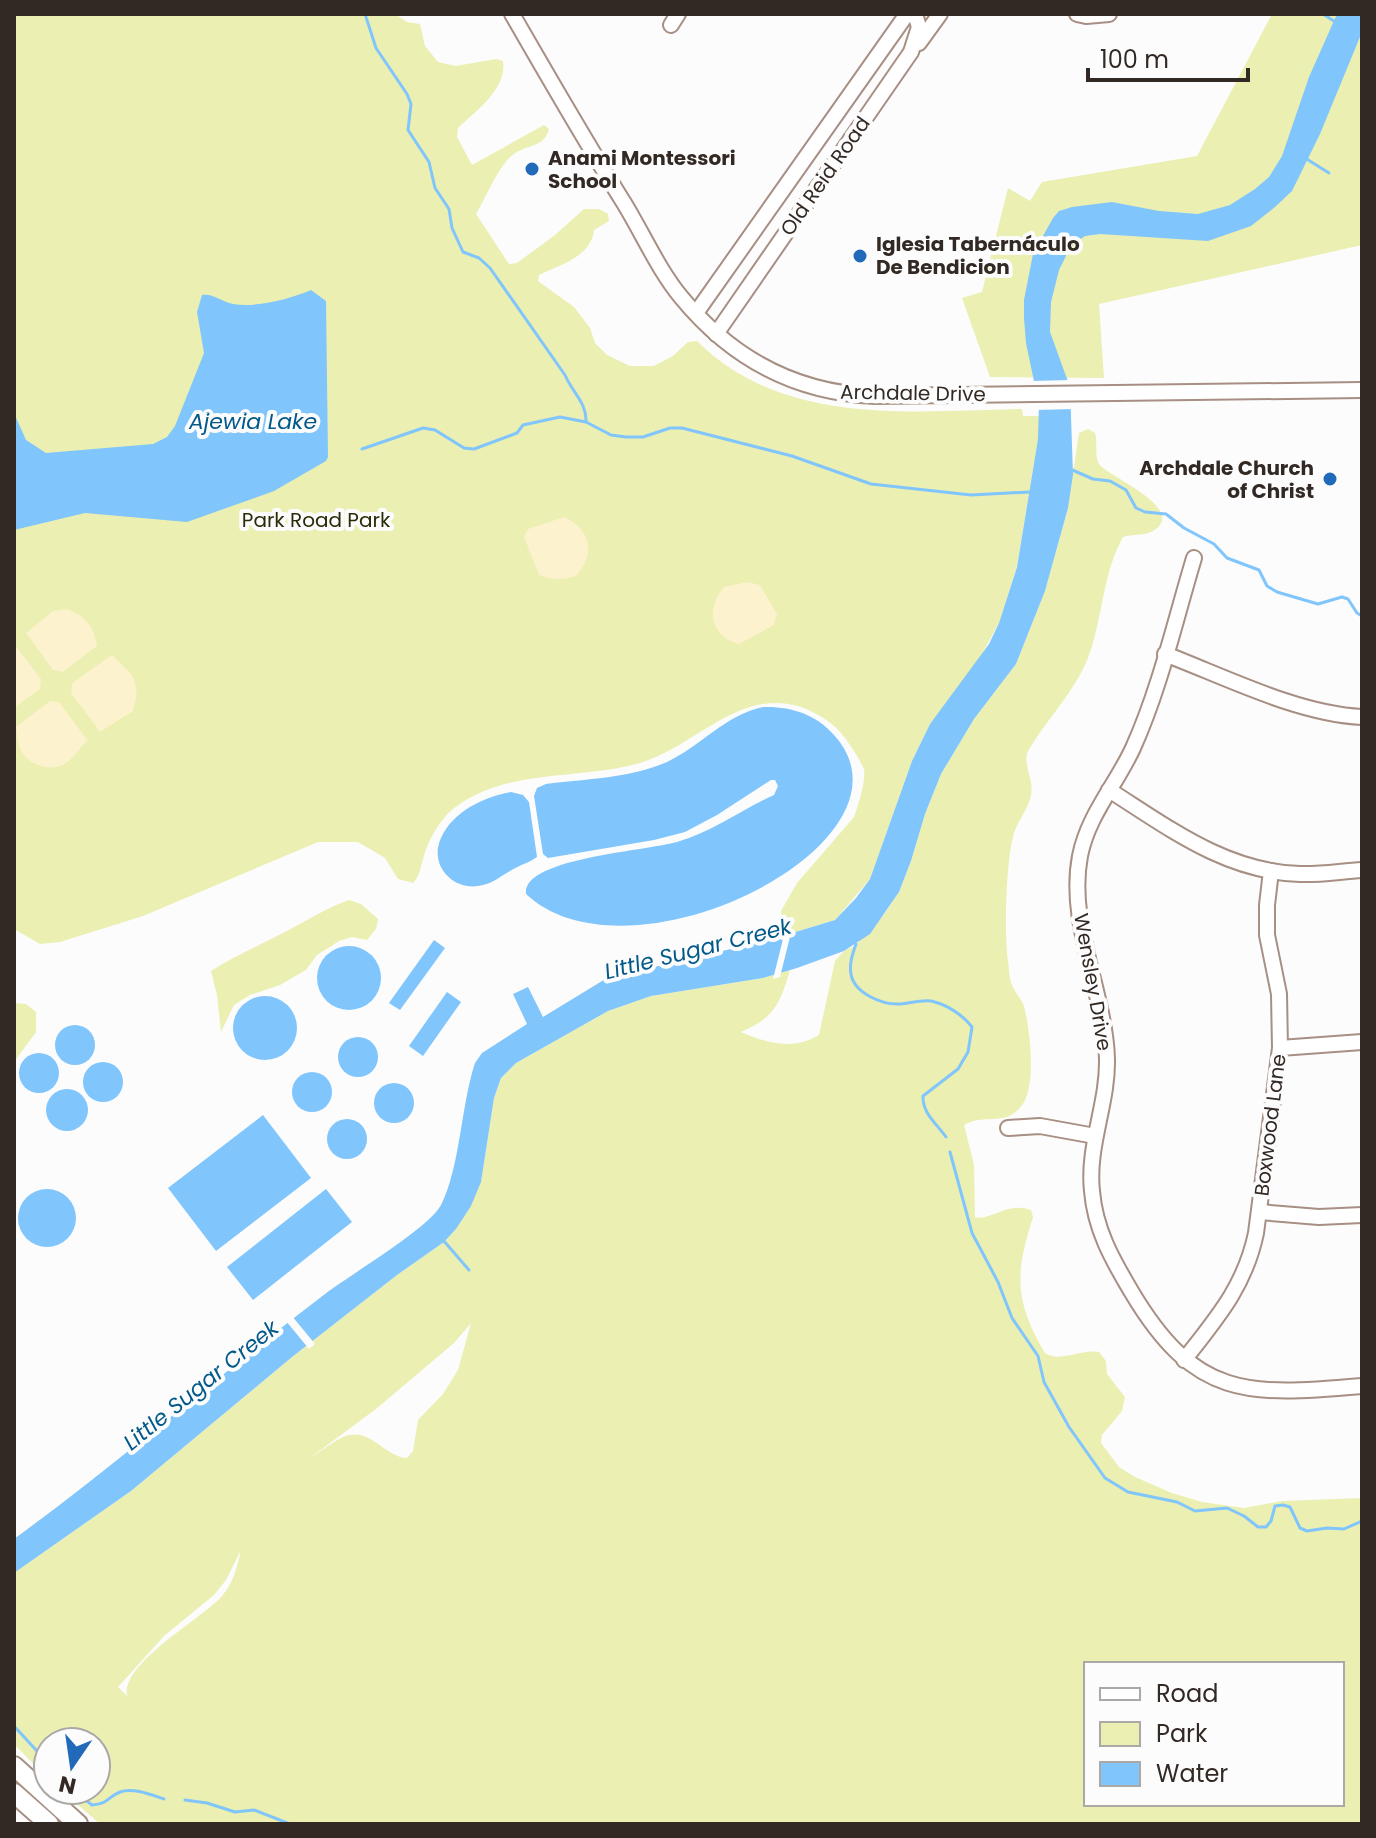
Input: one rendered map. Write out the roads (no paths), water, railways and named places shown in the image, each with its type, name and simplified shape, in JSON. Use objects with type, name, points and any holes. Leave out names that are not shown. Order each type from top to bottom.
[{"type":"main road","points":[[14,1766],[78,1824]]},
{"type":"main road","points":[[14,1793],[49,1824]]},
{"type":"street","name":"Archdale Drive","points":[[512,14],[679,295],[737,352],[797,383],[833,392],[875,396],[1362,390]]},
{"type":"street","name":"Old Reid Road","points":[[696,313],[907,14]]},
{"type":"street","name":"Old Reid Road","points":[[716,334],[911,52],[918,36],[915,14]]},
{"type":"street","points":[[911,52],[940,14]]},
{"type":"street","points":[[1077,14],[1109,14]]},
{"type":"street","name":"Wensley Drive","points":[[1194,558],[1133,747],[1094,815],[1086,835],[1077,878],[1081,919],[1106,1047],[1105,1083],[1095,1136],[1091,1190],[1103,1239],[1113,1262],[1147,1319],[1184,1360],[1225,1382],[1253,1390],[1293,1392],[1362,1386]]},
{"type":"street","points":[[1165,654],[1321,712],[1362,717]]},
{"type":"street","points":[[1109,790],[1200,847],[1237,863],[1300,874],[1362,870]]},
{"type":"street","name":"Boxwood Lane","points":[[1184,1360],[1239,1286],[1252,1255],[1280,1048],[1279,994],[1267,935],[1271,871]]},
{"type":"street","points":[[1280,1048],[1362,1042]]},
{"type":"street","points":[[1008,1128],[1040,1126],[1095,1136]]},
{"type":"street","points":[[1259,1212],[1319,1217],[1362,1215]]},
{"type":"water","points":[[1337,14],[1362,14],[1362,32],[1320,134],[1292,191],[1275,207],[1251,226],[1208,241],[1100,234],[1085,236],[1071,246],[1059,270],[1051,302],[1050,332],[1070,387],[1073,475],[1068,508],[1045,591],[1016,664],[974,719],[941,774],[899,892],[870,934],[844,951],[763,978],[651,996],[608,1011],[516,1063],[501,1078],[494,1098],[481,1182],[471,1206],[444,1242],[292,1357],[131,1491],[14,1573],[14,1539],[325,1294],[433,1215],[441,1205],[452,1173],[475,1063],[482,1053],[527,1024],[513,994],[528,987],[543,1017],[607,978],[769,940],[835,920],[856,898],[870,879],[912,761],[930,724],[989,644],[1017,567],[1038,439],[1039,405],[1024,318],[1024,300],[1033,254],[1053,218],[1059,211],[1072,207],[1112,202],[1159,211],[1198,214],[1230,205],[1255,189],[1269,177],[1282,156],[1309,77]]},
{"type":"water","name":"Ajewia Lake","points":[[311,290],[326,301],[326,461],[274,491],[187,522],[85,513],[14,530],[14,413],[26,440],[46,453],[153,444],[167,437],[175,426],[204,353],[197,312],[202,295],[233,304],[252,305]]},
{"type":"water","points":[[763,707],[793,710],[827,728],[834,735],[853,776],[841,818],[806,858],[755,891],[694,915],[632,925],[573,920],[526,894],[530,882],[544,872],[591,857],[665,845],[692,837],[774,795],[778,786],[775,780],[771,780],[685,832],[548,858],[543,854],[534,796],[537,788],[546,784],[638,771],[667,762],[737,717]]},
{"type":"water","points":[[511,792],[523,795],[529,802],[537,857],[487,884],[473,886],[454,881],[441,867],[438,858],[438,848],[446,828],[470,807]]},
{"type":"water","points":[[434,940],[445,948],[400,1010],[389,1003]]},
{"type":"water","points":[[343,946],[355,946],[372,955],[379,966],[379,990],[372,1001],[355,1010],[343,1010],[331,1005],[322,996],[317,984],[317,972],[322,960],[331,951]]},
{"type":"water","points":[[447,992],[461,1002],[423,1056],[409,1046]]},
{"type":"water","points":[[259,996],[271,996],[288,1005],[295,1016],[295,1040],[288,1051],[271,1060],[259,1060],[247,1055],[238,1046],[233,1034],[233,1022],[238,1010],[247,1001]]},
{"type":"water","points":[[75,1025],[89,1031],[95,1045],[89,1059],[75,1065],[61,1059],[55,1045],[61,1031]]},
{"type":"water","points":[[358,1037],[372,1043],[378,1057],[372,1071],[358,1077],[344,1071],[338,1057],[344,1043]]},
{"type":"water","points":[[39,1053],[53,1059],[59,1073],[53,1087],[39,1093],[25,1087],[19,1073],[25,1059]]},
{"type":"water","points":[[103,1062],[117,1068],[123,1082],[117,1096],[103,1102],[89,1096],[83,1082],[89,1068]]},
{"type":"water","points":[[312,1072],[326,1078],[332,1092],[326,1106],[312,1112],[298,1106],[292,1092],[298,1078]]},
{"type":"water","points":[[394,1083],[408,1089],[414,1103],[408,1117],[394,1123],[380,1117],[374,1103],[380,1089]]},
{"type":"water","points":[[67,1089],[82,1095],[88,1110],[82,1125],[67,1131],[52,1125],[46,1110],[52,1095]]},
{"type":"water","points":[[263,1115],[311,1178],[216,1251],[168,1188]]},
{"type":"water","points":[[347,1119],[361,1125],[367,1139],[361,1153],[347,1159],[333,1153],[327,1139],[333,1125]]},
{"type":"water","points":[[47,1189],[58,1191],[67,1198],[74,1207],[74,1229],[67,1238],[58,1245],[47,1247],[36,1245],[27,1238],[20,1229],[18,1218],[20,1207],[27,1198],[36,1191]]},
{"type":"water","points":[[326,1189],[352,1222],[253,1300],[227,1267]]},
{"type":"waterway","points":[[365,14],[376,48],[407,94],[411,104],[408,130],[429,162],[435,188],[449,209],[452,228],[463,252],[479,258],[490,268],[565,375],[582,403],[586,422]]},
{"type":"waterway","points":[[1323,14],[1337,23]]},
{"type":"waterway","points":[[1305,158],[1329,173]]},
{"type":"waterway","points":[[362,449],[423,428],[435,430],[464,448],[474,449],[517,433],[523,425],[560,417],[586,422],[611,435],[626,437],[643,437],[670,428],[682,428],[792,456],[871,484],[971,495],[1030,492]]},
{"type":"waterway","points":[[1070,469],[1093,479],[1110,481],[1126,490],[1136,508],[1166,514],[1214,544],[1227,558],[1259,570],[1267,586],[1277,592],[1318,604],[1342,597],[1348,599],[1362,616]]},
{"type":"waterway","points":[[856,944],[851,974],[863,992],[893,1004],[937,1002],[964,1018],[972,1027],[968,1052],[958,1069],[923,1096],[927,1113],[946,1137]]},
{"type":"waterway","points":[[950,1152],[972,1233],[998,1282],[1012,1318],[1038,1356],[1044,1382],[1069,1427],[1105,1478],[1128,1492],[1177,1502],[1195,1511],[1227,1508],[1258,1527],[1266,1527],[1275,1506],[1283,1505],[1290,1507],[1300,1528],[1307,1531],[1344,1529],[1362,1521]]},
{"type":"waterway","points":[[443,1240],[469,1270]]},
{"type":"waterway","points":[[14,1726],[32,1746]]},
{"type":"waterway","points":[[112,1797],[131,1790],[164,1799]]},
{"type":"waterway","points":[[185,1800],[235,1812],[254,1810],[290,1824]]},
{"type":"place","name":"Anami Montessori School","points":[[532,169]]},
{"type":"place","name":"Iglesia Tabernáculo De Bendicion","points":[[860,256]]},
{"type":"place","name":"Archdale Church of Christ","points":[[1330,479]]},
{"type":"park label","name":"Park Road Park","points":[[316,520]]},
{"type":"water label","name":"Little Sugar Creek","points":[[698,949]]},
{"type":"water label","name":"Little Sugar Creek","points":[[201,1385]]}]
